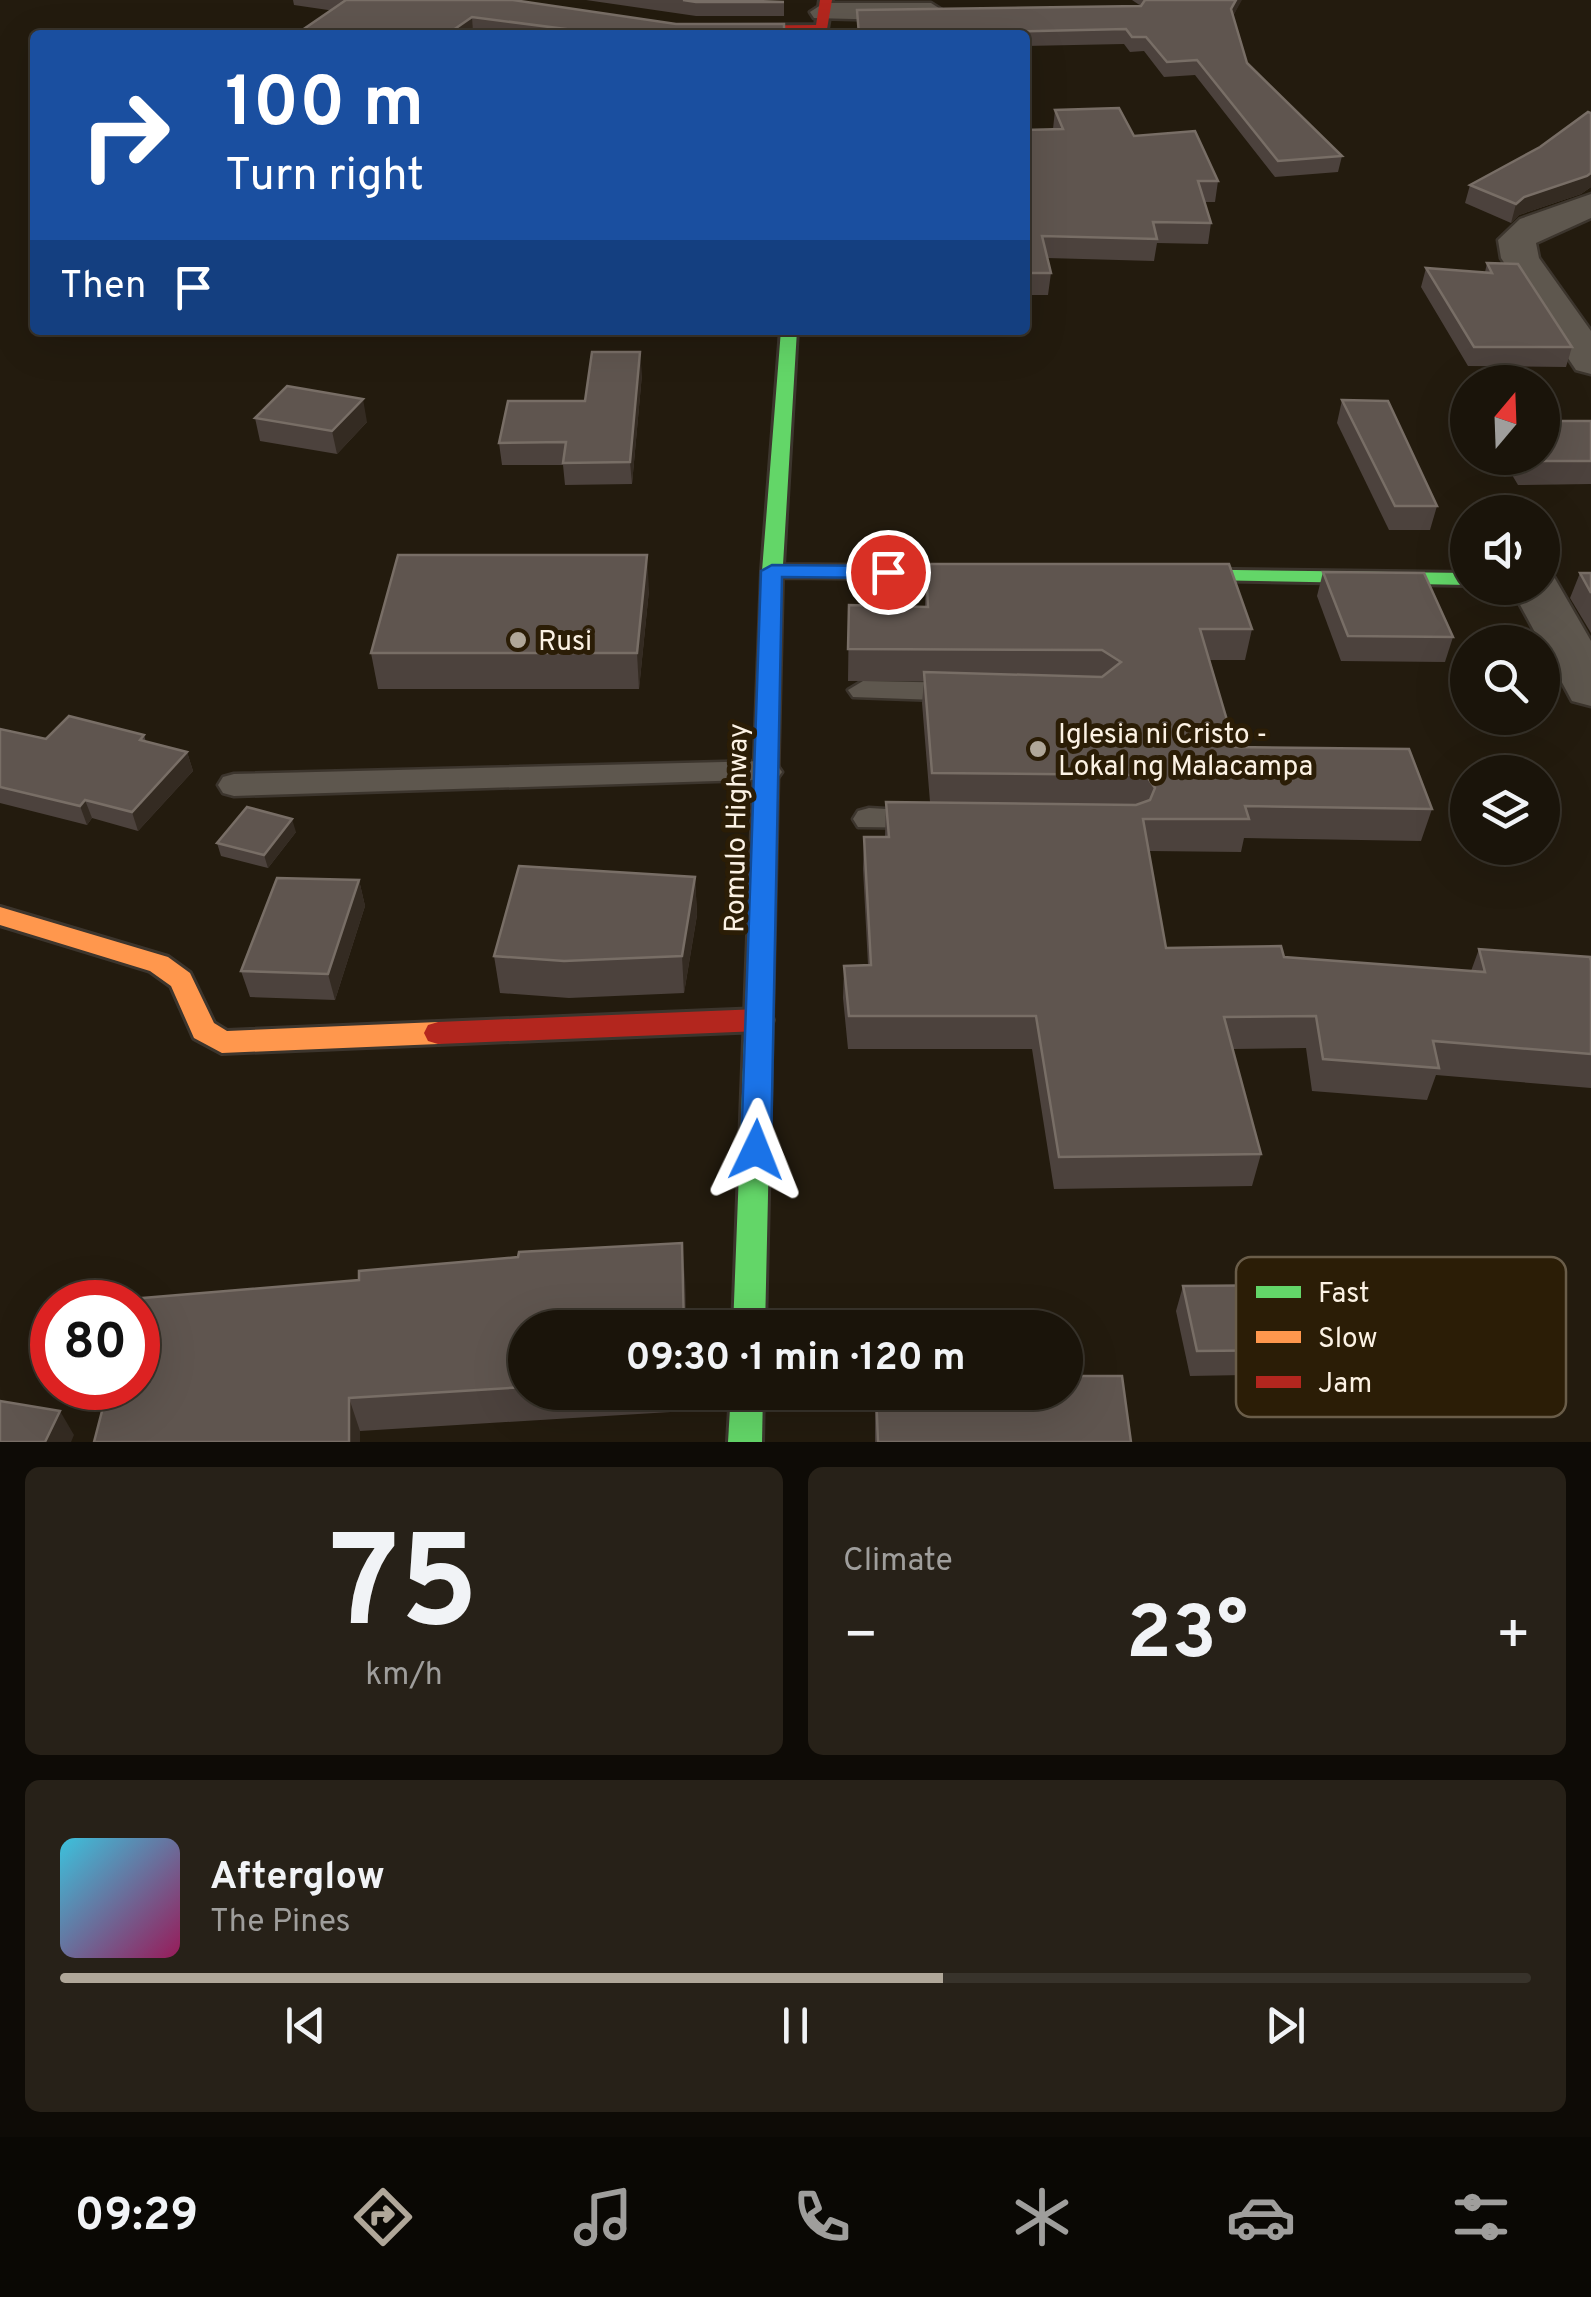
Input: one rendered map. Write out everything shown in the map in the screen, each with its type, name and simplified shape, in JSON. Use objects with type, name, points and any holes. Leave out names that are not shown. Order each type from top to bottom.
[{"type":"main road","points":[[684,28],[822,19]]},
{"type":"main road","name":"Romulo Highway","points":[[750,1310],[772,571],[788,335]]},
{"type":"main road","points":[[772,571],[1030,574]]},
{"type":"main road","points":[[1130,575],[1450,579]]},
{"type":"main road","points":[[0,916],[158,964],[181,980],[204,1030],[222,1042],[760,1020]]},
{"type":"main road","points":[[745,1442],[746,1410]]},
{"type":"street","points":[[822,19],[958,12]]},
{"type":"street","points":[[1591,206],[1533,227],[1517,240],[1520,258],[1591,361]]},
{"type":"street","points":[[1560,580],[1591,579]]},
{"type":"street","points":[[1545,605],[1591,689]]},
{"type":"lane","points":[[863,690],[999,693]]},
{"type":"lane","points":[[234,785],[766,772]]},
{"type":"lane","points":[[869,819],[962,820]]},
{"type":"building","points":[[346,0],[513,0],[676,24],[784,24],[784,30],[573,30],[472,17],[453,30],[302,30]]},
{"type":"building","points":[[683,0],[728,0],[784,2],[696,2]]},
{"type":"building","points":[[1145,0],[1236,0],[1231,9],[1247,63],[1342,156],[1278,161],[1197,60],[1167,62],[1146,37],[1132,37],[1126,29],[859,30],[857,10],[1141,6]]},
{"type":"building","points":[[1119,108],[1134,136],[1195,131],[1218,181],[1198,181],[1211,223],[1153,222],[1157,239],[1042,236],[1051,273],[1030,273],[1030,130],[1063,129],[1055,110]]},
{"type":"building","points":[[1588,112],[1591,173],[1587,176],[1524,197],[1516,204],[1470,185],[1540,147]]},
{"type":"building","points":[[1487,263],[1518,264],[1572,347],[1474,347],[1426,268],[1492,273]]},
{"type":"building","points":[[592,352],[640,352],[630,462],[563,463],[566,442],[499,443],[508,401],[585,401]]},
{"type":"building","points":[[287,386],[363,399],[332,431],[255,418]]},
{"type":"building","points":[[1342,400],[1388,401],[1437,506],[1395,506]]},
{"type":"building","points":[[1560,421],[1591,421],[1591,461],[1560,461]]},
{"type":"building","name":"Rusi","points":[[398,555],[647,555],[637,653],[371,653]]},
{"type":"building","points":[[926,564],[1229,564],[1252,629],[1200,629],[1235,747],[1409,749],[1432,809],[1245,806],[1249,819],[1143,819],[1166,948],[1281,946],[1284,957],[1485,972],[1479,949],[1590,957],[1591,1054],[1433,1041],[1439,1068],[1323,1059],[1316,1016],[1224,1017],[1261,1154],[1059,1157],[1036,1016],[849,1016],[844,966],[871,965],[864,837],[889,837],[886,802],[1136,805],[1150,800],[1155,788],[1148,778],[1136,775],[932,773],[924,672],[1102,677],[1121,662],[1102,650],[848,649],[849,605],[928,607]]},
{"type":"building","points":[[1323,572],[1424,573],[1450,630],[1450,637],[1348,636]]},
{"type":"building","points":[[1580,573],[1591,573],[1591,593]]},
{"type":"building","points":[[69,716],[144,735],[140,740],[187,752],[132,812],[85,800],[80,806],[0,787],[0,729],[46,739]]},
{"type":"building","points":[[247,807],[292,819],[264,855],[217,843]]},
{"type":"building","points":[[519,866],[695,877],[682,956],[564,961],[494,956]]},
{"type":"building","points":[[277,878],[359,880],[328,974],[241,971]]},
{"type":"building","points":[[682,1243],[684,1310],[508,1310],[508,1388],[349,1398],[349,1442],[94,1442],[102,1410],[160,1410],[160,1297],[359,1280],[359,1271],[518,1257],[519,1252]]},
{"type":"building","points":[[1236,1285],[1236,1351],[1197,1351],[1183,1286]]},
{"type":"building","points":[[1083,1376],[1122,1376],[1131,1442],[878,1442],[877,1410],[1083,1410]]},
{"type":"building","points":[[0,1401],[30,1406],[30,1410],[60,1411],[45,1442],[0,1442]]},
{"type":"traffic: fast","points":[[750,1310],[772,571],[789,335]]},
{"type":"traffic: fast","points":[[772,571],[998,573]]},
{"type":"traffic: fast","points":[[1159,575],[1450,579]]},
{"type":"traffic: fast","points":[[745,1442],[746,1410]]},
{"type":"traffic: slow","points":[[0,916],[159,964],[181,980],[204,1030],[222,1042],[438,1033]]},
{"type":"traffic: jam","points":[[821,30],[826,0]]},
{"type":"traffic: jam","points":[[708,30],[820,29]]},
{"type":"traffic: jam","points":[[438,1033],[760,1020]]},
{"type":"place","name":"Rusi","points":[[518,640]]},
{"type":"place","name":"Iglesia ni Cristo - Lokal ng Malacampa","points":[[1038,749]]},
{"type":"route","points":[[756,1150],[772,571],[888,572]]}]
